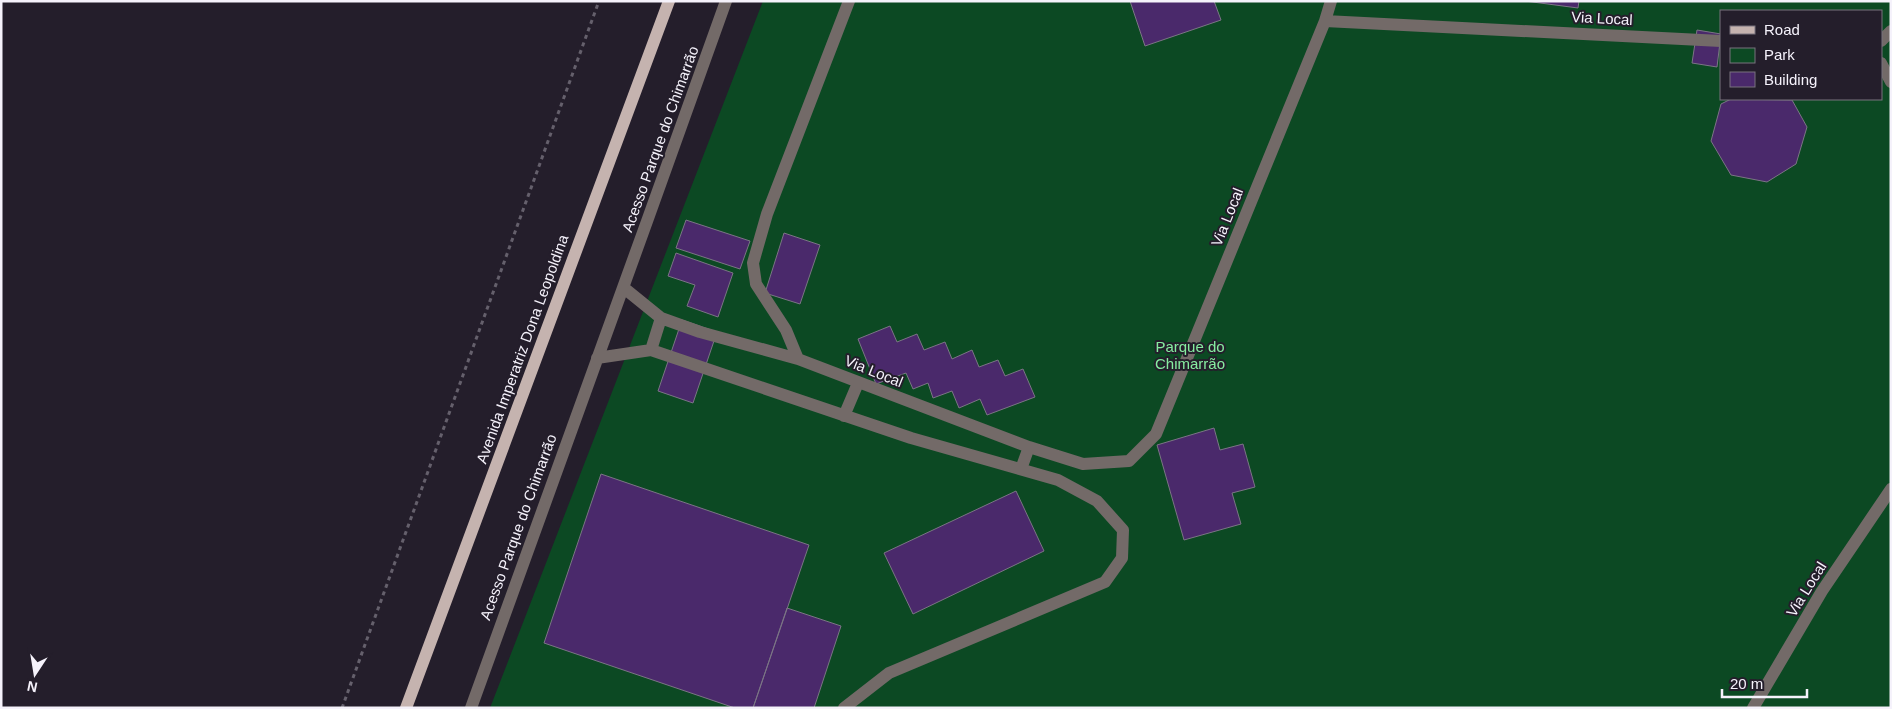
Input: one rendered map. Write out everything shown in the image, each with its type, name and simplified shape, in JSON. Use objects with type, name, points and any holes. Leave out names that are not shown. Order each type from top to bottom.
[{"type":"main road","name":"Avenida Imperatriz Dona Leopoldina","points":[[406,708],[669,1]]},
{"type":"lane","name":"Acesso Parque do Chimarrão","points":[[471,708],[726,1]]},
{"type":"lane","points":[[798,359],[786,330],[756,284],[753,263],[766,214],[849,1]]},
{"type":"lane","points":[[1325,21],[1331,1]]},
{"type":"lane","name":"Via Local","points":[[662,318],[700,332],[798,359],[1029,447],[1083,464],[1129,461],[1156,434],[1325,21],[1720,40]]},
{"type":"lane","points":[[1882,65],[1891,82]]},
{"type":"lane","points":[[624,288],[662,318],[651,350]]},
{"type":"lane","points":[[597,358],[651,350],[844,416],[972,456],[1058,480],[1097,501],[1123,530],[1122,558],[1105,582],[889,673],[844,708]]},
{"type":"lane","points":[[844,416],[858,383]]},
{"type":"lane","points":[[1021,469],[1029,447]]},
{"type":"lane","name":"Via Local","points":[[1753,708],[1822,591],[1891,489]]},
{"type":"path","points":[[342,708],[599,1]]},
{"type":"green space","name":"Parque do Chimarrão","points":[[763,1],[1891,1],[1891,708],[490,708]]},
{"type":"building","points":[[1130,1],[1214,1],[1221,20],[1145,46]]},
{"type":"building","points":[[1525,1],[1579,1],[1578,8]]},
{"type":"building","points":[[1697,30],[1720,34],[1717,67],[1692,63]]},
{"type":"building","points":[[1729,100],[1792,100],[1807,127],[1796,164],[1767,182],[1731,175],[1711,141],[1721,104]]},
{"type":"building","points":[[686,220],[750,241],[740,269],[676,248]]},
{"type":"building","points":[[784,233],[820,245],[800,304],[765,293]]},
{"type":"building","points":[[676,253],[733,273],[718,317],[687,306],[695,285],[668,276]]},
{"type":"building","points":[[682,320],[717,332],[693,403],[658,391]]},
{"type":"building","points":[[890,326],[897,342],[917,334],[924,350],[945,342],[952,359],[972,350],[979,367],[998,360],[1005,376],[1023,369],[1035,397],[987,415],[980,399],[959,408],[952,391],[933,398],[928,383],[913,389],[906,373],[876,384],[858,339]]},
{"type":"building","points":[[1214,428],[1220,450],[1243,444],[1255,487],[1232,493],[1241,524],[1184,540],[1157,445]]},
{"type":"building","points":[[601,474],[809,545],[753,708],[735,708],[544,643]]},
{"type":"building","points":[[1016,491],[1044,551],[913,614],[884,553]]},
{"type":"building","points":[[787,608],[841,626],[814,708],[753,708]]}]
